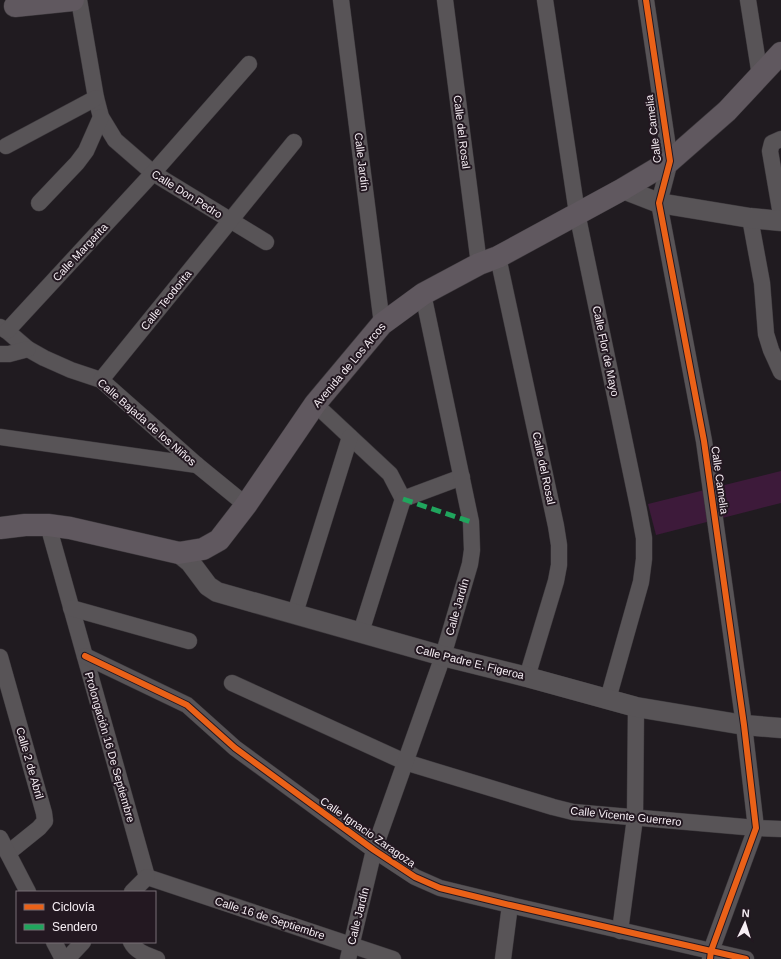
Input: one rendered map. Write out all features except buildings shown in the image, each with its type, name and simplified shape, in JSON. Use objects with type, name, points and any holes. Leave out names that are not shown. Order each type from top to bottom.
[{"type":"main road","points":[[12,8],[74,0]]},
{"type":"main road","name":"Avenida de Los Arcos","points":[[0,528],[25,525],[48,525],[70,528],[179,553],[203,549],[219,540],[246,505],[315,404],[382,324],[423,294],[489,261],[623,189],[670,161],[727,111],[781,54]]},
{"type":"street","name":"Calle Don Pedro","points":[[79,0],[96,98],[101,117],[115,140],[153,173],[266,242]]},
{"type":"street","name":"Calle Jardín","points":[[341,0],[382,324]]},
{"type":"street","name":"Calle del Rosal","points":[[445,0],[489,261],[556,526],[559,545],[559,565],[556,581],[527,677]]},
{"type":"street","name":"Calle Flor de Mayo","points":[[545,0],[577,213],[644,538],[644,559],[641,582],[608,699]]},
{"type":"street","name":"Calle Camelia","points":[[646,0],[670,161],[659,203],[704,441],[744,725],[756,828],[711,955]]},
{"type":"street","points":[[748,0],[760,76]]},
{"type":"street","name":"Calle Margarita","points":[[4,329],[153,173],[249,64]]},
{"type":"street","points":[[6,146],[96,98]]},
{"type":"street","points":[[39,203],[86,152],[101,117]]},
{"type":"street","points":[[776,141],[770,151],[781,215]]},
{"type":"street","name":"Calle Teodorita","points":[[101,380],[294,142]]},
{"type":"street","points":[[623,189],[659,203],[750,218],[781,221]]},
{"type":"street","points":[[750,218],[762,283],[766,334],[771,350],[781,372]]},
{"type":"street","name":"Calle Jardín","points":[[350,952],[374,850],[442,656],[470,564],[472,550],[471,522],[423,294]]},
{"type":"street","name":"Calle Bajada de los Niños","points":[[4,329],[28,349],[44,358],[71,370],[101,380],[197,465],[246,505]]},
{"type":"street","points":[[0,354],[10,354],[28,349]]},
{"type":"street","points":[[315,404],[390,474],[402,498],[361,632]]},
{"type":"street","points":[[0,437],[197,465]]},
{"type":"street","points":[[295,613],[350,437]]},
{"type":"street","points":[[402,498],[462,477]]},
{"type":"street","name":"Prolongación 16 De Septiembre","points":[[48,525],[147,877]]},
{"type":"street","name":"Calle Padre E. Figeroa","points":[[179,553],[190,562],[208,586],[217,592],[442,656],[527,677],[636,707],[744,725],[781,728]]},
{"type":"street","points":[[71,608],[189,641]]},
{"type":"street","name":"Calle Ignacio Zaragoza","points":[[85,656],[187,705],[235,748],[374,850],[415,877],[440,888],[620,931],[711,955],[746,959]]},
{"type":"street","name":"Calle 2 de Abril","points":[[0,657],[45,821],[39,828],[8,853]]},
{"type":"street","name":"Calle Vicente Guerrero","points":[[232,683],[405,762],[553,807],[573,812],[635,818],[781,829]]},
{"type":"street","points":[[620,931],[635,818],[636,707]]},
{"type":"street","points":[[0,838],[27,891]]},
{"type":"street","points":[[133,891],[147,877]]},
{"type":"street","name":"Calle 16 de Septiembre","points":[[147,877],[350,952],[393,959]]},
{"type":"street","points":[[503,959],[510,905]]},
{"type":"street","points":[[55,943],[63,959]]},
{"type":"street","points":[[67,959],[82,943]]},
{"type":"street","points":[[132,943],[139,951],[157,959]]},
{"type":"shaded area","points":[[781,471],[781,503],[656,535],[648,504]]},
{"type":"marked path","points":[[403,499],[471,522]]},
{"type":"cycle path","points":[[646,0],[670,161],[659,203],[704,441],[744,725],[756,828],[711,951],[710,959]]},
{"type":"cycle path","points":[[85,656],[187,705],[235,748],[374,850],[415,877],[440,888],[746,959]]}]
